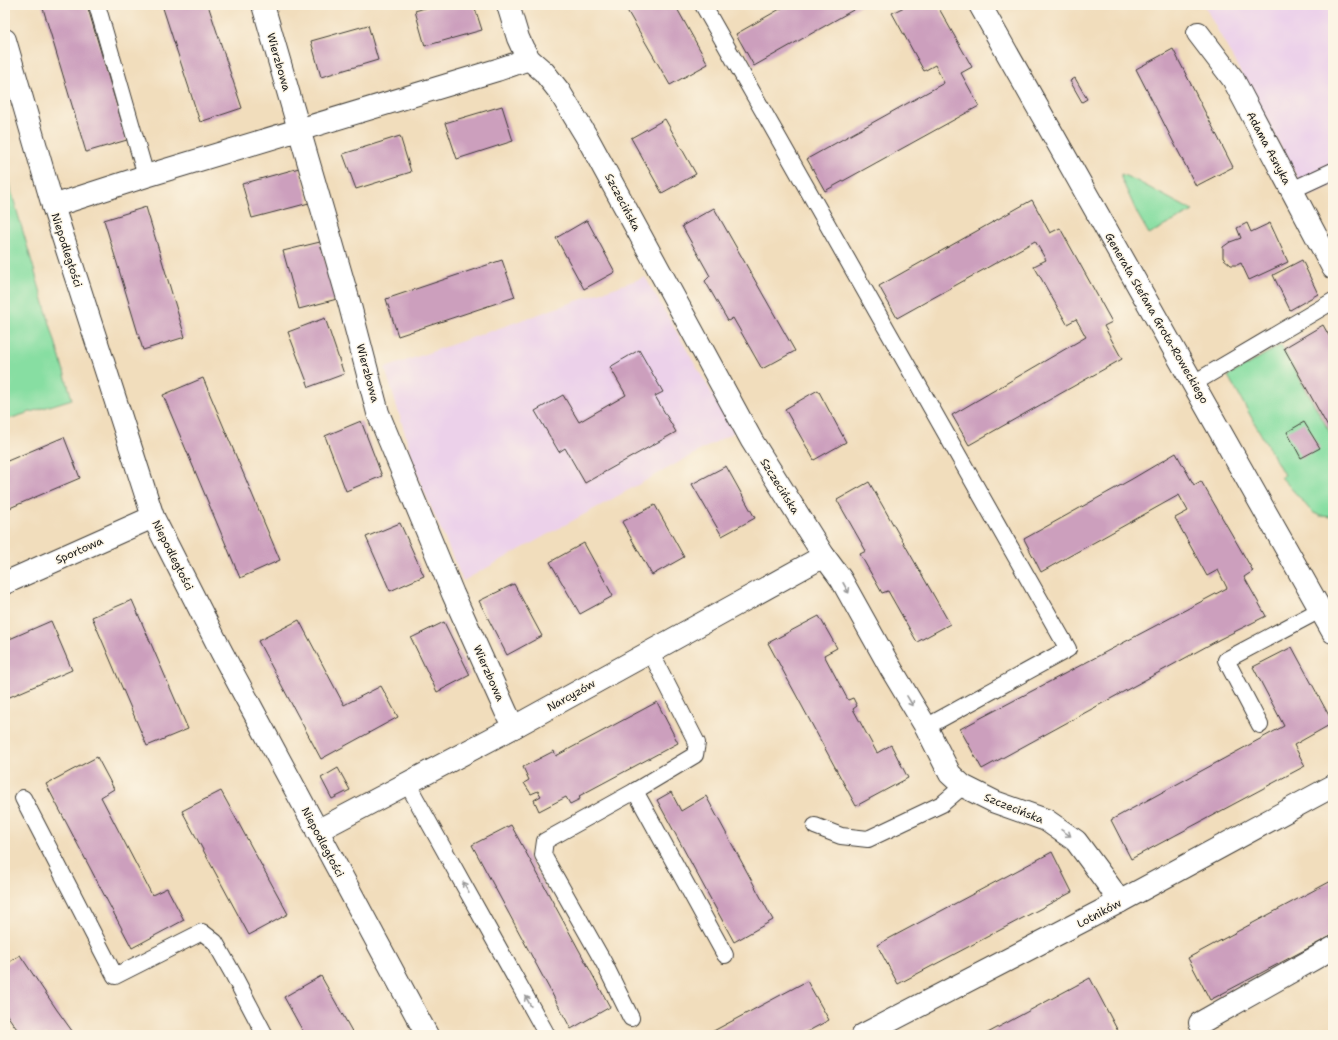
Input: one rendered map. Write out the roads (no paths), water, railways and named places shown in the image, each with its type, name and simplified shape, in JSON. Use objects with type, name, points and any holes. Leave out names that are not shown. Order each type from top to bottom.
[{"type":"street","name":"Wierzbowa","points":[[263,5],[349,302],[378,413],[453,594],[514,727]]},
{"type":"street","name":"Szczecińska","points":[[508,5],[518,38],[529,58],[544,72],[558,91],[588,139],[752,441],[824,556],[841,579],[890,667],[926,727],[950,774],[963,786],[995,802],[1046,820],[1076,841],[1110,887],[1119,902]]},
{"type":"street","name":"Generała Stefana Grota-Roweckiego","points":[[980,5],[1333,632]]},
{"type":"street","name":"Adama Asnyka","points":[[1198,33],[1233,79],[1333,268]]},
{"type":"street","name":"Niepodległości","points":[[5,40],[53,206],[153,517],[221,651],[427,1035]]},
{"type":"street","points":[[53,206],[146,176],[497,70],[529,58]]},
{"type":"street","name":"Sportowa","points":[[5,583],[153,517]]},
{"type":"street","name":"Narcyzów","points":[[317,831],[514,727],[824,556]]},
{"type":"street","name":"Lotników","points":[[874,1032],[1333,786]]},
{"type":"street","points":[[1200,1023],[1333,948]]},
{"type":"lane","points":[[97,5],[146,176]]},
{"type":"lane","points":[[703,5],[1068,649],[926,727]]},
{"type":"lane","points":[[1292,190],[1333,171]]},
{"type":"lane","points":[[1194,383],[1333,301]]},
{"type":"lane","points":[[1260,726],[1226,660],[1320,610]]},
{"type":"lane","points":[[631,1018],[589,936],[543,855],[545,841],[635,791],[695,755],[697,743],[650,651]]},
{"type":"lane","points":[[407,783],[547,1035]]},
{"type":"lane","points":[[815,826],[841,836],[868,839],[942,804],[963,786]]},
{"type":"lane","points":[[635,791],[725,955]]},
{"type":"lane","points":[[23,798],[115,976],[202,932],[215,942],[265,1035]]}]
